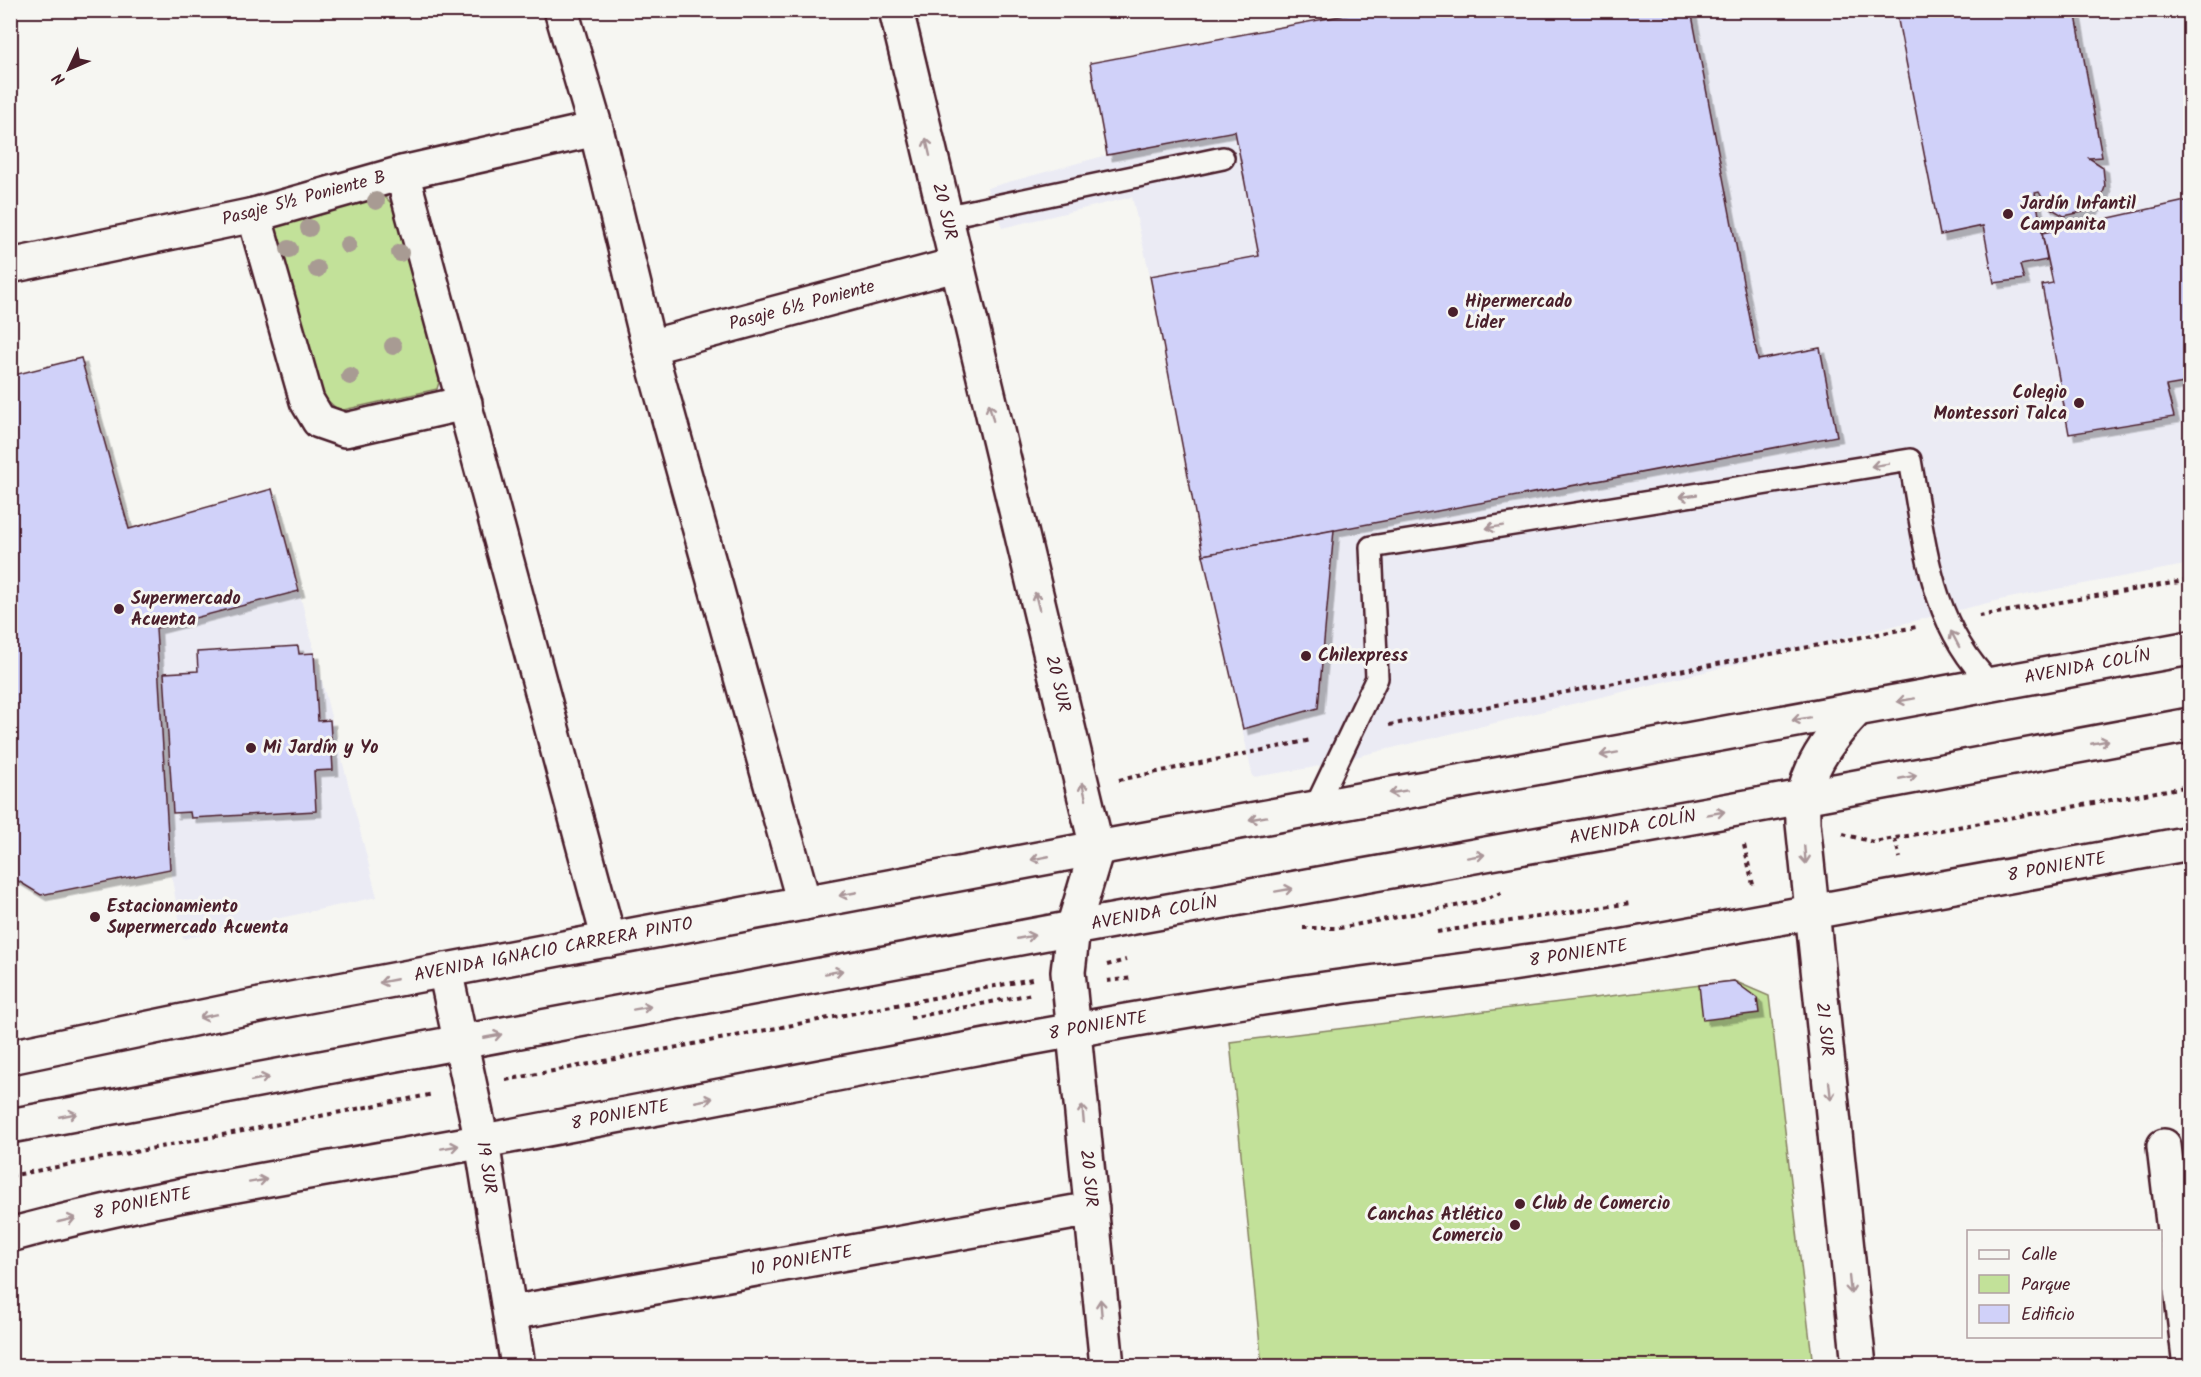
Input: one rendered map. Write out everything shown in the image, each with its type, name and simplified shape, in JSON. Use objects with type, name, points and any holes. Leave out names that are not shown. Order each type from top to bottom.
[{"type":"street","points":[[561,10],[596,129],[649,347],[804,903]]},
{"type":"street","name":"20 SUR","points":[[896,10],[1097,848],[1073,928],[1068,972],[1107,1366]]},
{"type":"street","name":"Pasaje 5½ Poniente B","points":[[10,266],[254,214],[402,173],[596,129]]},
{"type":"street","points":[[402,173],[609,940]]},
{"type":"street","points":[[254,214],[307,402],[319,421],[345,430],[465,403]]},
{"type":"street","name":"Pasaje 6½ Poniente","points":[[649,347],[956,265]]},
{"type":"street","name":"AVENIDA COLÍN","points":[[1097,848],[2190,648]]},
{"type":"street","name":"21 SUR","points":[[1858,708],[1821,752],[1810,774],[1803,797],[1803,823],[1859,1366]]},
{"type":"street","name":"AVENIDA COLÍN","points":[[1073,928],[2190,725]]},
{"type":"street","name":"8 PONIENTE","points":[[10,1235],[173,1196],[482,1142],[1075,1030],[1320,988],[1519,964],[2190,843]]},
{"type":"street","name":"AVENIDA IGNACIO CARRERA PINTO","points":[[10,1057],[265,1004],[1097,848]]},
{"type":"street","points":[[10,1126],[1073,928]]},
{"type":"street","name":"19 SUR","points":[[445,970],[482,1142],[518,1366]]},
{"type":"street","points":[[2164,1146],[2190,1366]]},
{"type":"street","name":"10 PONIENTE","points":[[510,1313],[1092,1209]]},
{"type":"lane","points":[[944,217],[1222,158]]},
{"type":"lane","points":[[1315,808],[1377,678],[1371,547],[1910,460],[1933,583],[1947,621],[1962,651],[1991,684]]},
{"type":"path","points":[[1083,787],[1352,732],[1947,621],[2190,579]]},
{"type":"path","points":[[1742,834],[1761,921]]},
{"type":"shaded area","points":[[1372,11],[2190,11],[2190,564],[2004,599],[1310,768],[1253,777],[1203,555],[1150,276],[1132,197],[1002,228],[987,188],[1107,155],[1090,63]]},
{"type":"shaded area","name":"Mi Jardín y Yo","points":[[299,591],[377,897],[183,939],[170,869],[156,628]]},
{"type":"green space","points":[[377,189],[395,207],[440,379],[437,389],[339,411],[323,396],[273,225]]},
{"type":"green space","name":"Club de Comercio","points":[[1734,981],[1769,996],[1813,1366],[1262,1366],[1230,1042]]},
{"type":"building","name":"Hipermercado Lider","points":[[1372,10],[1691,10],[1758,360],[1820,348],[1837,436],[1203,555],[1150,276],[1259,256],[1235,131],[1107,155],[1090,63]]},
{"type":"building","points":[[1896,10],[2075,10],[2102,157],[2089,158],[2103,167],[2105,187],[2100,201],[2091,210],[2064,216],[2047,206],[2039,192],[2035,193],[2047,260],[2020,265],[2024,279],[1994,283],[1983,226],[1940,235]]},
{"type":"building","points":[[2190,200],[2190,382],[2166,386],[2174,417],[2069,434],[2042,285],[2053,283],[2042,233]]},
{"type":"building","name":"Supermercado Acuenta","points":[[81,358],[129,529],[272,489],[299,591],[156,628],[170,869],[41,895],[10,876],[10,376]]},
{"type":"building","points":[[1334,530],[1318,708],[1243,729],[1203,555]]},
{"type":"building","points":[[298,646],[299,654],[314,653],[318,721],[330,720],[333,770],[314,771],[316,811],[191,818],[190,812],[173,813],[164,673],[198,671],[197,652]]},
{"type":"building","points":[[1734,981],[1757,998],[1759,1013],[1703,1020],[1699,985]]},
{"type":"place","name":"Jardín Infantil Campanita","points":[[2008,214]]},
{"type":"place","name":"Hipermercado Lider","points":[[1453,312]]},
{"type":"place","name":"Colegio Montessori Talca","points":[[2079,403]]},
{"type":"place","name":"Supermercado Acuenta","points":[[119,609]]},
{"type":"place","name":"Chilexpress","points":[[1306,656]]},
{"type":"place","name":"Mi Jardín y Yo","points":[[251,748]]},
{"type":"place","name":"Estacionamiento Supermercado Acuenta","points":[[95,917]]},
{"type":"place","name":"Club de Comercio","points":[[1520,1204]]},
{"type":"place","name":"Canchas Atlético Comercio","points":[[1515,1225]]}]
